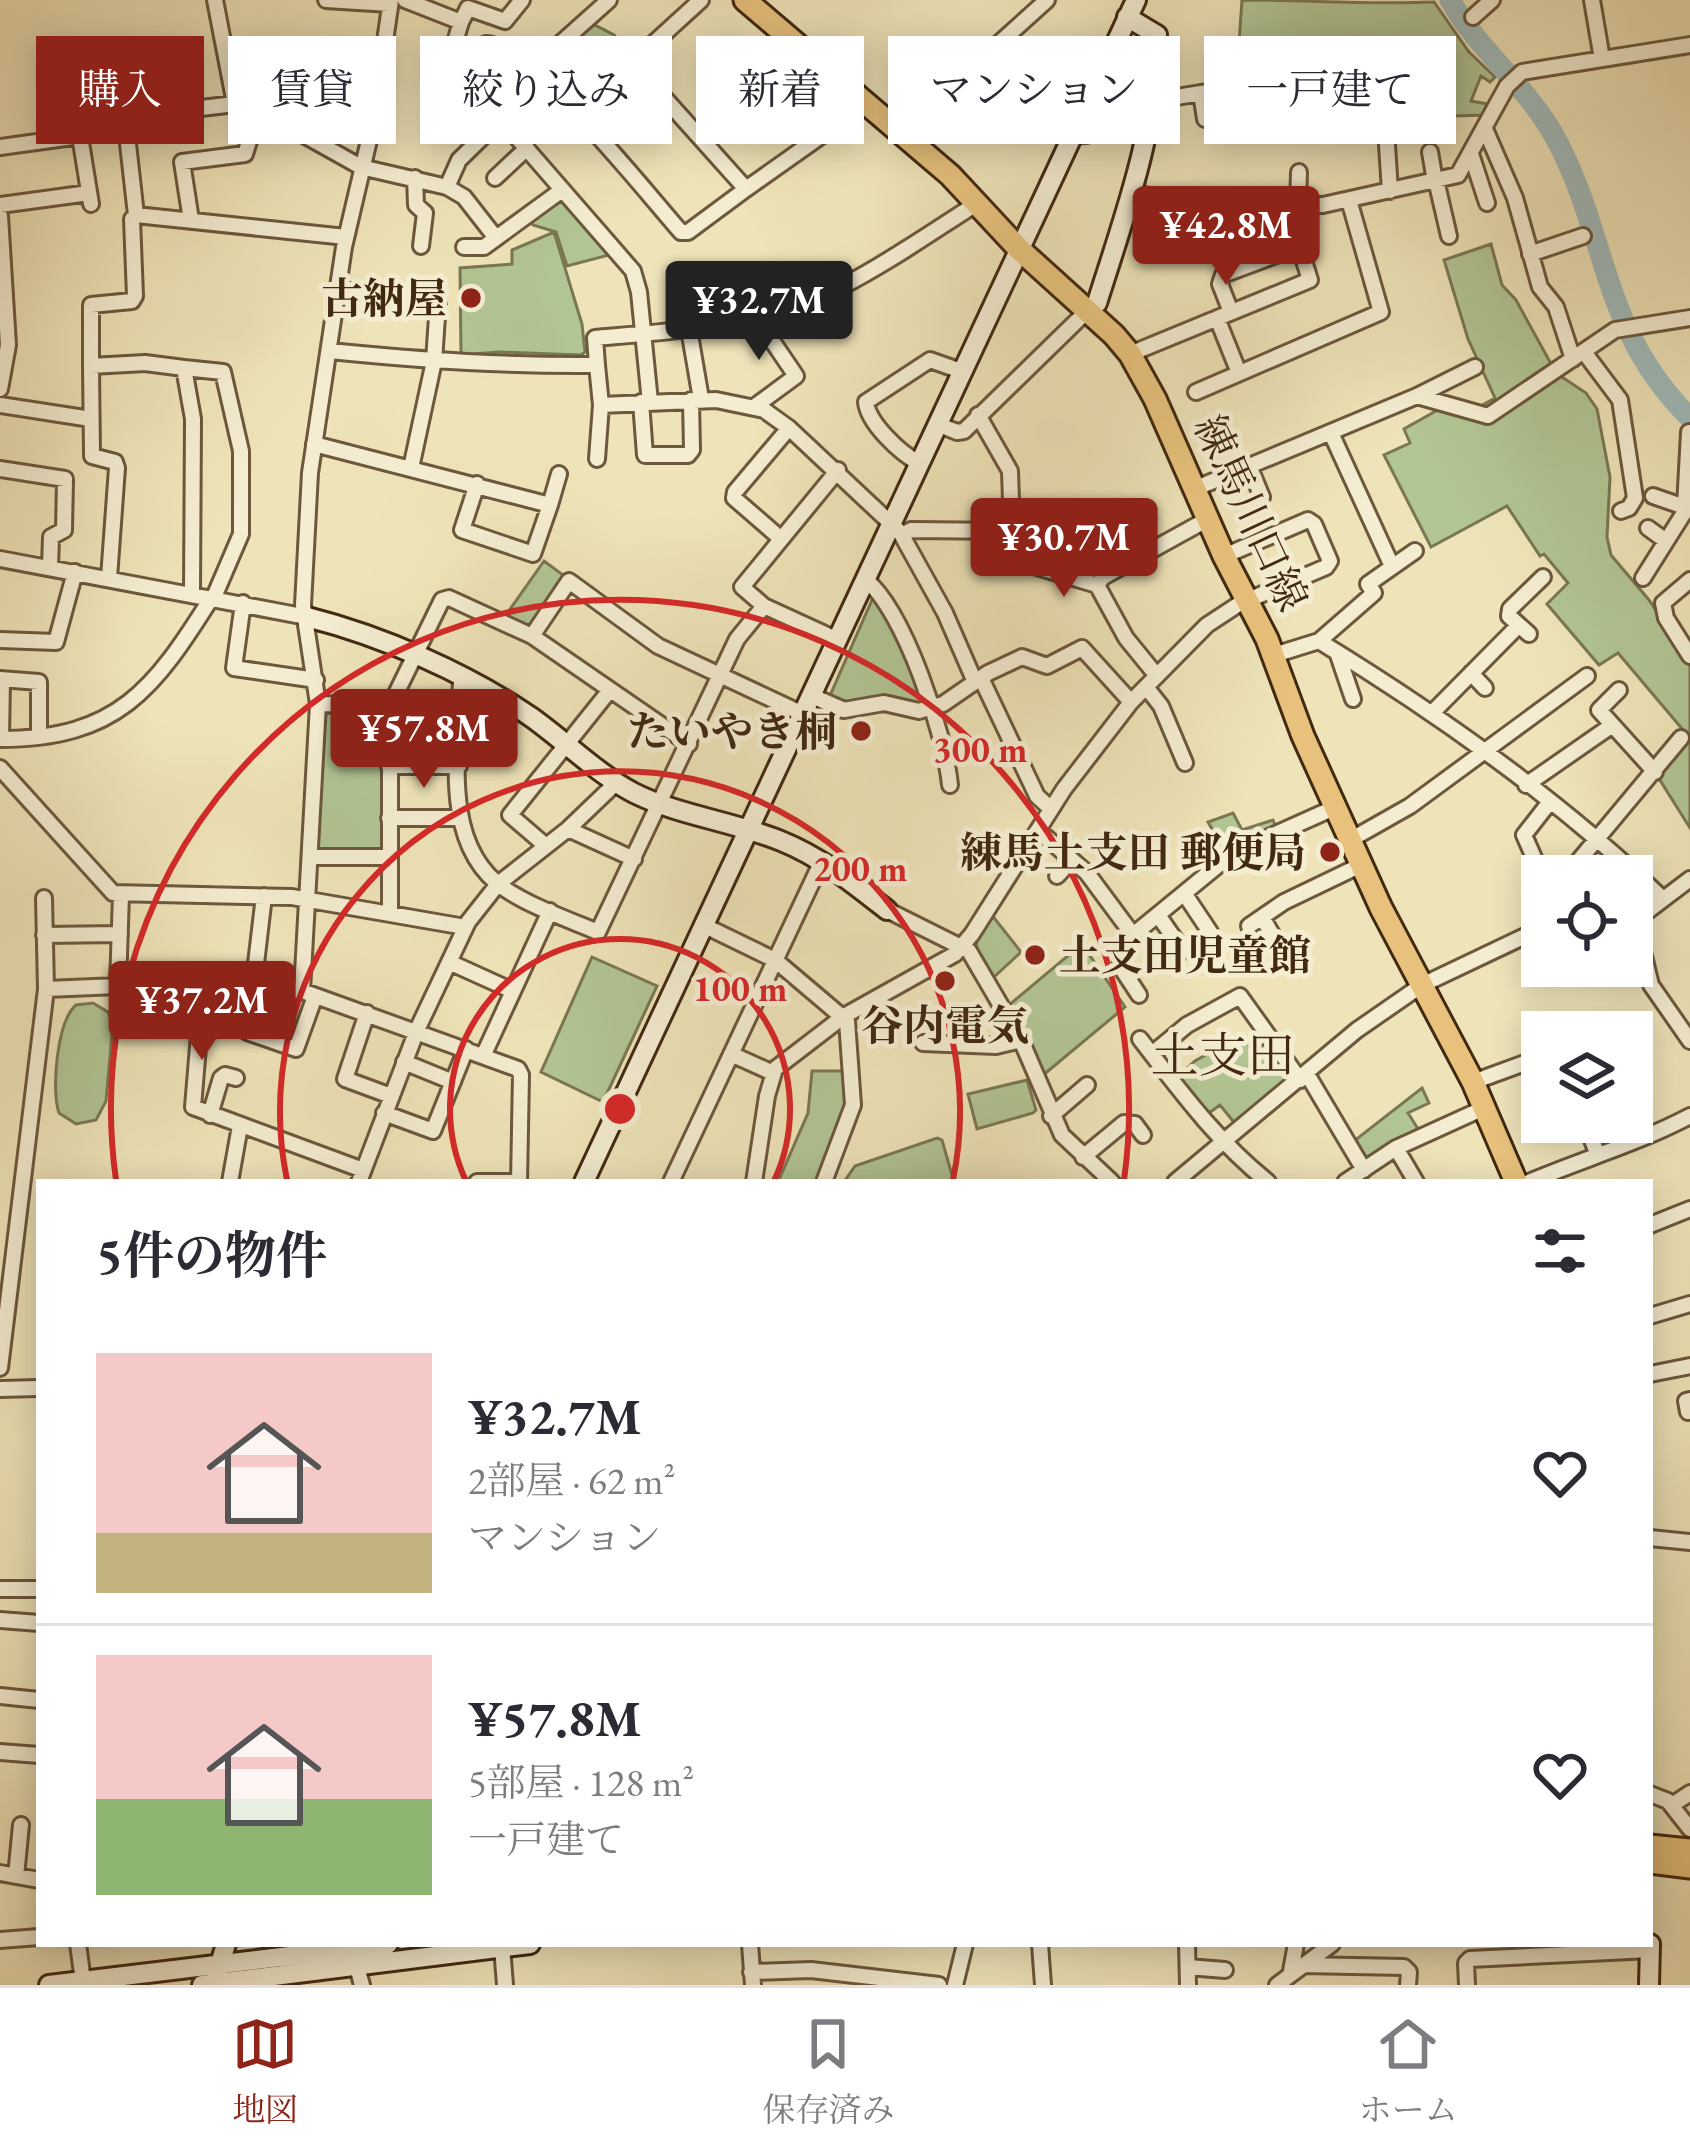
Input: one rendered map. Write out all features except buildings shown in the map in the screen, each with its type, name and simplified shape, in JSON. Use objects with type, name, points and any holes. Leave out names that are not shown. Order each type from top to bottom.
[{"type":"main road","name":"練馬川口線","points":[[758,4],[888,119]]},
{"type":"main road","points":[[1131,9],[1157,36]]},
{"type":"main road","name":"練馬川口線","points":[[914,144],[1130,354],[1274,655],[1303,736],[1361,865],[1473,1082],[1515,1179]]},
{"type":"main road","points":[[585,1179],[865,579],[897,528],[919,463],[1068,144]]},
{"type":"main road","points":[[1087,311],[1097,303],[1134,193],[1144,144]]},
{"type":"main road","points":[[307,617],[373,636],[508,703],[616,783],[659,804],[782,841],[822,861],[887,910]]},
{"type":"main road","points":[[1653,1846],[1690,1850]]},
{"type":"main road","points":[[1653,1862],[1690,1868]]},
{"type":"main road","points":[[354,1961],[382,1947]]},
{"type":"main road","points":[[49,1985],[502,1947]]},
{"type":"main road","points":[[1649,1985],[1650,1947]]},
{"type":"street","points":[[215,0],[228,64]]},
{"type":"street","points":[[326,0],[396,1],[466,10],[505,21],[522,0]]},
{"type":"street","points":[[569,36],[609,0]]},
{"type":"street","points":[[663,36],[701,0]]},
{"type":"street","points":[[1473,17],[1492,0]]},
{"type":"street","points":[[1592,0],[1602,59]]},
{"type":"street","points":[[264,896],[257,990],[248,1032],[296,1049],[309,994],[318,704],[303,605],[314,444],[346,237],[396,1]]},
{"type":"street","points":[[1005,36],[1040,2]]},
{"type":"street","points":[[1134,193],[1192,204],[1293,205],[1349,200],[1458,175],[1509,84],[1522,72],[1690,45]]},
{"type":"street","points":[[1201,93],[1204,119]]},
{"type":"street","points":[[1180,96],[1204,93]]},
{"type":"street","points":[[603,144],[681,232],[688,232],[869,102]]},
{"type":"street","points":[[109,578],[117,465],[92,456],[91,305],[134,299],[136,215],[124,117],[228,105]]},
{"type":"street","points":[[672,107],[746,190]]},
{"type":"street","points":[[1485,129],[1515,198],[1540,287],[1579,355],[1621,404],[1635,498],[1621,511]]},
{"type":"street","points":[[0,147],[80,136],[90,198],[0,205]]},
{"type":"street","points":[[190,220],[182,161],[244,154],[247,144]]},
{"type":"street","points":[[320,144],[361,167],[447,187],[464,197],[496,238]]},
{"type":"street","points":[[447,187],[459,160],[475,144]]},
{"type":"street","points":[[523,144],[633,272],[644,334],[645,454],[688,454],[692,450],[696,399],[689,329]]},
{"type":"street","points":[[1387,145],[1390,191]]},
{"type":"street","points":[[495,178],[527,148]]},
{"type":"street","points":[[1430,152],[1449,236]]},
{"type":"street","points":[[1471,154],[1487,203]]},
{"type":"street","points":[[1130,354],[1224,315],[1281,301],[1310,280],[1293,205],[1299,172]]},
{"type":"street","points":[[415,178],[416,205],[425,213],[421,246]]},
{"type":"street","points":[[464,247],[484,247],[562,190]]},
{"type":"street","points":[[1196,392],[1381,312],[1349,200]]},
{"type":"street","points":[[597,459],[601,405],[595,338],[756,317],[839,288],[976,204]]},
{"type":"street","points":[[136,215],[346,237]]},
{"type":"street","points":[[0,216],[8,345],[1,380]]},
{"type":"street","points":[[1530,254],[1583,236]]},
{"type":"street","points":[[1239,373],[1224,315],[1223,275],[1300,245]]},
{"type":"street","points":[[338,289],[436,300],[434,361],[411,468]]},
{"type":"street","points":[[937,424],[960,433],[1087,311]]},
{"type":"street","points":[[754,407],[796,376],[756,317]]},
{"type":"street","points":[[1417,396],[1488,416],[1617,329],[1690,317]]},
{"type":"street","points":[[330,351],[434,361],[597,365]]},
{"type":"street","points":[[919,463],[901,451],[867,412],[866,402],[930,360],[962,371]]},
{"type":"street","points":[[39,737],[39,682],[1,679],[1,739],[39,737],[80,730],[120,711],[163,673],[213,597],[242,534],[242,451],[223,372],[145,364],[91,366]]},
{"type":"street","points":[[184,368],[193,419],[192,593]]},
{"type":"street","points":[[1194,489],[1475,368]]},
{"type":"street","points":[[601,405],[696,399],[754,407],[789,428],[838,470],[897,528],[1034,791],[1051,809]]},
{"type":"street","points":[[0,405],[91,419]]},
{"type":"street","points":[[978,415],[1010,471],[1012,531],[1020,562],[1097,585],[1151,682],[1185,764]]},
{"type":"street","points":[[780,538],[734,498],[789,428]]},
{"type":"street","points":[[1643,578],[1687,508],[1689,432]]},
{"type":"street","points":[[1331,433],[1391,564]]},
{"type":"street","points":[[314,444],[550,505]]},
{"type":"street","points":[[1250,468],[1262,497]]},
{"type":"street","points":[[0,469],[65,479],[64,530],[51,537],[50,567]]},
{"type":"street","points":[[836,640],[764,606],[743,590],[742,582],[838,470]]},
{"type":"street","points":[[477,484],[462,530],[528,555],[533,554],[559,474]]},
{"type":"street","points":[[1653,496],[1687,508]]},
{"type":"street","points":[[1097,585],[1103,577],[1208,519]]},
{"type":"street","points":[[754,1179],[772,1073],[844,1016],[963,946],[1051,809],[1131,702],[1207,625],[1329,566],[1314,524],[1308,520],[1225,556]]},
{"type":"street","points":[[897,528],[1012,531]]},
{"type":"street","points":[[1648,528],[1666,541]]},
{"type":"street","points":[[1274,655],[1319,641],[1374,593],[1368,584],[1415,550]]},
{"type":"street","points":[[0,560],[307,617]]},
{"type":"street","points":[[0,640],[56,642],[75,572]]},
{"type":"street","points":[[1432,712],[1524,630],[1509,616],[1510,609],[1543,577]]},
{"type":"street","points":[[865,579],[874,586],[901,633],[933,708],[950,785]]},
{"type":"street","points":[[1690,580],[1663,603],[1666,618],[1690,656]]},
{"type":"street","points":[[532,636],[568,581],[658,646],[722,675],[806,704],[844,710],[868,704],[901,706],[919,711],[933,708],[1022,656],[1047,666],[1082,648],[1131,702]]},
{"type":"street","points":[[390,914],[389,706],[442,600],[449,598],[532,636],[689,744]]},
{"type":"street","points":[[243,603],[234,668],[316,680]]},
{"type":"street","points":[[461,680],[459,818],[470,848],[498,884],[598,932],[737,639],[764,606]]},
{"type":"street","points":[[1319,641],[1432,712],[1597,835],[1663,899]]},
{"type":"street","points":[[1337,652],[1353,699]]},
{"type":"street","points":[[1471,674],[1485,688]]},
{"type":"street","points":[[1350,840],[1486,753],[1587,676]]},
{"type":"street","points":[[1619,689],[1599,710],[1655,772]]},
{"type":"street","points":[[545,846],[510,814],[610,690]]},
{"type":"street","points":[[318,704],[389,706]]},
{"type":"street","points":[[1526,785],[1611,726]]},
{"type":"street","points":[[1582,855],[1681,738]]},
{"type":"street","points":[[389,766],[459,766]]},
{"type":"street","points":[[0,768],[113,893],[309,900],[465,927]]},
{"type":"street","points":[[202,987],[191,1104],[361,1176],[417,1030],[465,927],[498,884],[568,829],[616,783]]},
{"type":"street","points":[[1533,855],[1524,836],[1549,803]]},
{"type":"street","points":[[1139,995],[1120,966],[1133,935],[1233,853],[1336,807]]},
{"type":"street","points":[[389,818],[459,818]]},
{"type":"street","points":[[568,829],[634,859]]},
{"type":"street","points":[[1039,830],[1087,873],[1133,935]]},
{"type":"street","points":[[310,857],[390,857]]},
{"type":"street","points":[[1057,876],[1072,860]]},
{"type":"street","points":[[672,1179],[822,861]]},
{"type":"street","points":[[1281,950],[1255,922],[1361,865]]},
{"type":"street","points":[[1653,907],[1690,879]]},
{"type":"street","points":[[1184,893],[1210,932]]},
{"type":"street","points":[[118,986],[121,894]]},
{"type":"street","points":[[0,1368],[46,989],[44,898]]},
{"type":"street","points":[[887,910],[963,946],[1021,1040],[1062,1135],[1109,1179]]},
{"type":"street","points":[[484,1054],[550,911]]},
{"type":"street","points":[[1158,914],[1183,951]]},
{"type":"street","points":[[703,925],[775,959],[844,1016],[853,1106],[825,1179]]},
{"type":"street","points":[[44,935],[120,934]]},
{"type":"street","points":[[1179,1179],[1357,1030],[1422,985],[1521,937]]},
{"type":"street","points":[[449,962],[513,991]]},
{"type":"street","points":[[46,989],[202,987],[309,994],[484,1054],[521,1070],[519,1179]]},
{"type":"street","points":[[1652,987],[1690,1041]]},
{"type":"street","points":[[1152,1054],[1186,1025],[1240,996],[1304,1077],[1364,1170]]},
{"type":"street","points":[[367,1013],[345,1079],[391,1096]]},
{"type":"street","points":[[1140,1039],[1182,1098],[1223,1144],[1264,1179]]},
{"type":"street","points":[[923,1043],[997,1046],[1021,1040]]},
{"type":"street","points":[[384,1113],[433,1131],[466,1049]]},
{"type":"street","points":[[731,1054],[772,1073]]},
{"type":"street","points":[[404,1062],[453,1082]]},
{"type":"street","points":[[1473,1082],[1521,1064]]},
{"type":"street","points":[[210,1114],[221,1078],[236,1078]]},
{"type":"street","points":[[1051,1116],[1087,1084]]},
{"type":"street","points":[[1350,1179],[1396,1148],[1484,1108]]},
{"type":"street","points":[[1536,1179],[1597,1153],[1649,1138],[1690,1116]]},
{"type":"street","points":[[1083,1157],[1124,1123],[1135,1124],[1143,1135]]},
{"type":"street","points":[[231,1179],[241,1126]]},
{"type":"street","points":[[1593,1143],[1597,1153]]},
{"type":"street","points":[[1396,1148],[1414,1179]]},
{"type":"street","points":[[1653,1222],[1664,1213],[1690,1209]]},
{"type":"street","points":[[1653,1315],[1690,1304]]},
{"type":"street","points":[[1653,1373],[1690,1366]]},
{"type":"street","points":[[0,1389],[36,1388]]},
{"type":"street","points":[[1653,1538],[1690,1542]]},
{"type":"street","points":[[0,1589],[36,1589]]},
{"type":"street","points":[[0,1619],[36,1623]]},
{"type":"street","points":[[0,1696],[36,1700]]},
{"type":"street","points":[[0,1752],[36,1755]]},
{"type":"street","points":[[1672,1805],[1690,1793]]},
{"type":"street","points":[[1653,1796],[1672,1805],[1690,1829]]},
{"type":"street","points":[[8,1875],[21,1825]]},
{"type":"street","points":[[0,1940],[36,1937]]},
{"type":"street","points":[[78,1947],[83,1981]]},
{"type":"street","points":[[502,1947],[505,1985]]},
{"type":"street","points":[[750,1947],[752,1979],[812,1977],[940,1985]]},
{"type":"street","points":[[956,1985],[964,1947]]},
{"type":"street","points":[[1040,1947],[1043,1985]]},
{"type":"street","points":[[1187,1947],[1188,1985]]},
{"type":"street","points":[[1296,1947],[1297,1968]]},
{"type":"street","points":[[1277,1985],[1328,1947]]},
{"type":"street","points":[[1467,1985],[1470,1959],[1650,1947]]},
{"type":"street","points":[[1187,1966],[1225,1970]]},
{"type":"street","points":[[1297,1968],[1404,1967],[1409,1972],[1408,1985]]},
{"type":"green space","points":[[1242,0],[1434,2],[1469,52],[1495,77],[1490,82],[1481,76],[1471,101],[1494,105],[1488,115],[1456,116],[1456,36],[1239,36]]},
{"type":"green space","points":[[591,23],[615,36],[576,36]]},
{"type":"green space","points":[[562,192],[613,254],[567,266],[556,232],[533,225],[529,219]]},
{"type":"green space","points":[[554,232],[582,324],[585,352],[461,355],[460,268],[512,264],[512,250]]},
{"type":"green space","points":[[1491,244],[1502,285],[1516,300],[1556,373],[1586,393],[1597,409],[1610,477],[1607,537],[1611,555],[1690,661],[1690,828],[1658,777],[1689,737],[1618,653],[1599,665],[1547,604],[1568,583],[1544,554],[1540,556],[1507,506],[1431,547],[1384,455],[1410,443],[1404,429],[1443,407],[1466,414],[1495,398],[1468,339],[1444,260]]},
{"type":"green space","points":[[544,561],[567,578],[533,629],[507,620],[506,615]]},
{"type":"green space","points":[[872,600],[878,600],[898,634],[927,700],[924,706],[847,705],[829,698]]},
{"type":"green space","points":[[325,710],[380,710],[384,714],[380,853],[315,849]]},
{"type":"green space","points":[[1233,813],[1242,830],[1273,820],[1276,827],[1225,852],[1208,822]]},
{"type":"green space","points":[[991,914],[1021,952],[993,978],[977,946]]},
{"type":"green space","points":[[1082,944],[1125,1007],[1042,1076],[1009,1005]]},
{"type":"green space","points":[[592,957],[657,986],[603,1102],[541,1072]]},
{"type":"green space","points":[[93,1003],[108,1012],[113,1023],[106,1101],[96,1120],[76,1124],[59,1113],[57,1056],[69,1013],[76,1005]]},
{"type":"green space","points":[[1241,1035],[1253,1050],[1266,1044],[1291,1074],[1291,1081],[1237,1126],[1220,1105],[1205,1116],[1174,1080],[1195,1061]]},
{"type":"green space","points":[[812,1071],[847,1071],[849,1107],[821,1179],[779,1179],[808,1113]]},
{"type":"green space","points":[[1027,1080],[1033,1113],[977,1129],[968,1094]]},
{"type":"green space","points":[[1422,1088],[1429,1103],[1408,1113],[1420,1132],[1365,1158],[1354,1141]]},
{"type":"green space","points":[[937,1138],[942,1140],[953,1179],[846,1179],[855,1166]]},
{"type":"waterway","points":[[1450,0],[1556,139],[1587,212],[1622,317],[1661,385],[1690,418]]},
{"type":"place","name":"古納屋","points":[[471,298]]},
{"type":"place","name":"たいやき桐","points":[[861,731]]},
{"type":"place","name":"練馬土支田 郵便局","points":[[1330,852]]},
{"type":"place","name":"土支田児童館","points":[[1035,955]]},
{"type":"place","name":"谷内電気","points":[[945,981]]},
{"type":"district","name":"土支田","points":[[1223,1055]]}]
